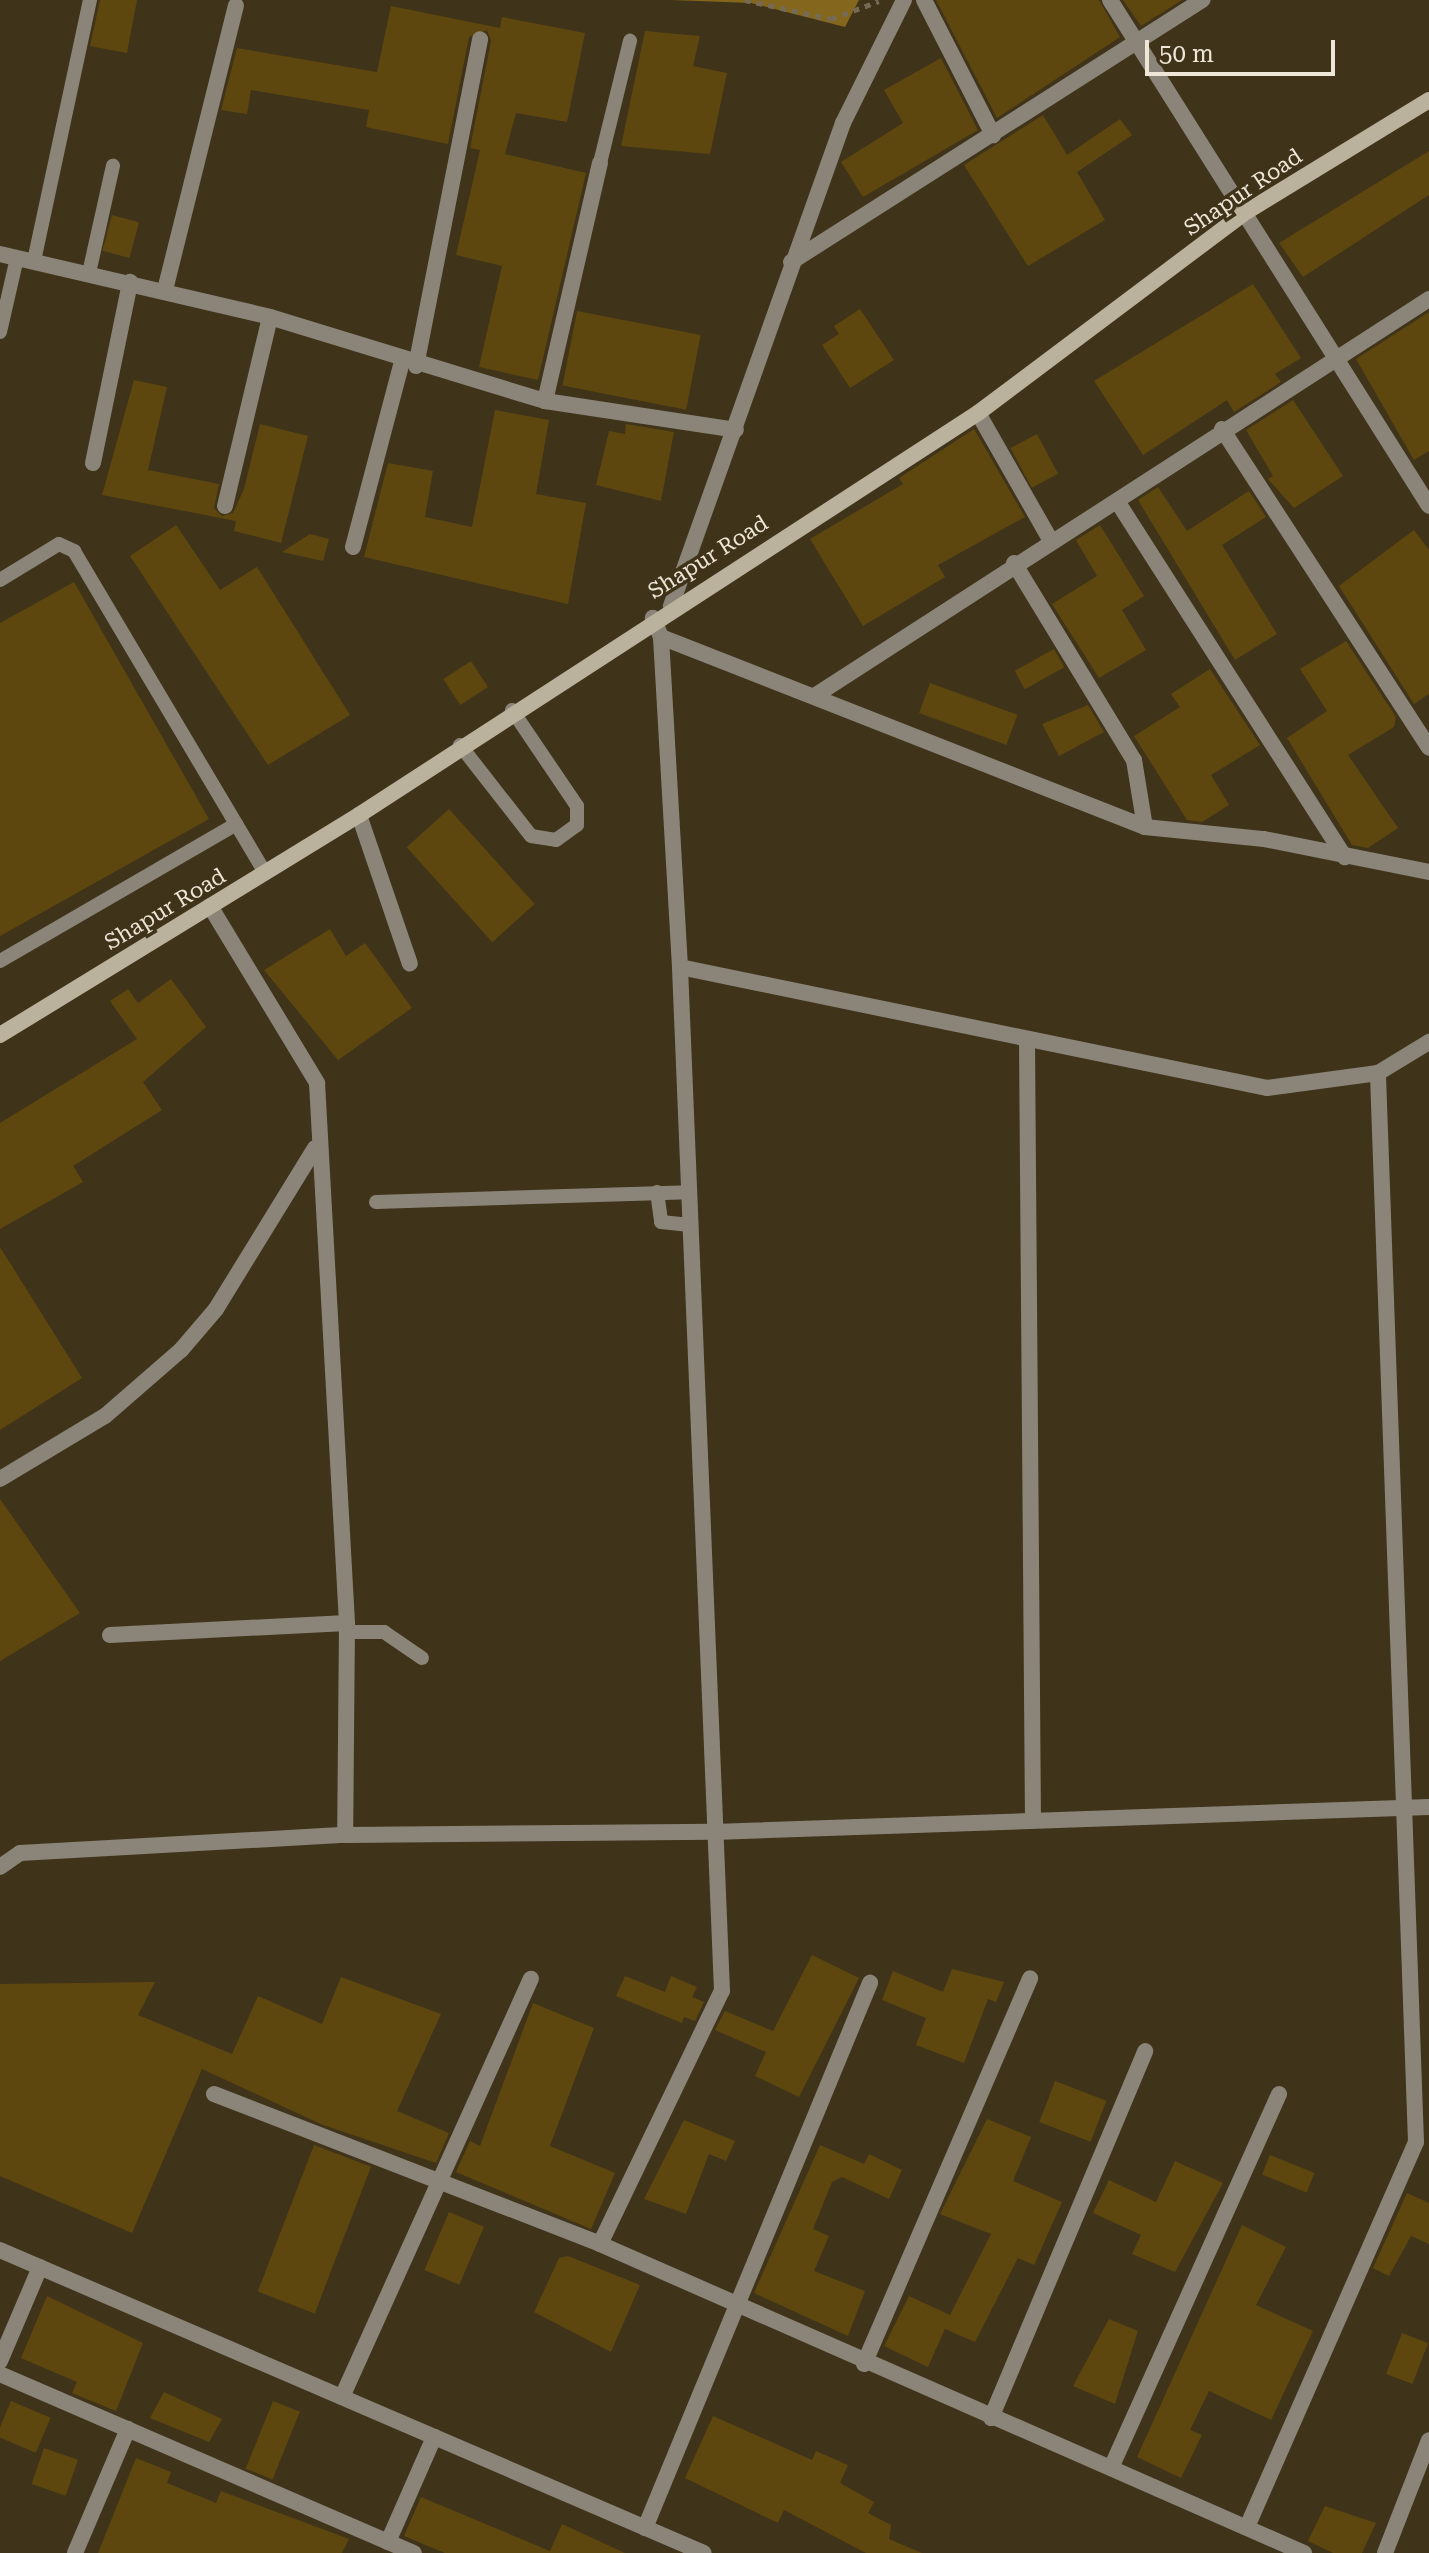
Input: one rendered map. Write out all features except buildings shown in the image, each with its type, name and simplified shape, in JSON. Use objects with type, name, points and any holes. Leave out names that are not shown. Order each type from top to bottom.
[{"type":"street","points":[[671,606],[843,123],[904,0]]},
{"type":"street","points":[[924,0],[993,135]]},
{"type":"street","points":[[1110,0],[1429,506]]},
{"type":"street","points":[[791,262],[1203,0]]},
{"type":"street","points":[[165,290],[236,6]]},
{"type":"street","points":[[353,547],[409,364],[480,39]]},
{"type":"street","name":"Shapur Road","points":[[0,1035],[359,815],[671,606],[978,413],[1243,214],[1429,100]]},
{"type":"street","points":[[545,401],[600,163]]},
{"type":"street","points":[[8,256],[165,290],[270,317],[409,364],[545,401],[736,430]]},
{"type":"street","points":[[93,463],[130,282]]},
{"type":"street","points":[[816,695],[1050,539],[1117,501],[1222,429],[1429,299]]},
{"type":"street","points":[[225,506],[270,317]]},
{"type":"street","points":[[978,413],[1050,539]]},
{"type":"street","points":[[1222,429],[1429,748]]},
{"type":"street","points":[[1117,501],[1345,857]]},
{"type":"street","points":[[1014,563],[1134,760],[1145,827]]},
{"type":"street","points":[[600,2244],[722,1991],[680,967],[661,637],[653,618]]},
{"type":"street","points":[[661,637],[816,695],[1145,827],[1264,839],[1429,872]]},
{"type":"street","points":[[359,815],[410,964]]},
{"type":"street","points":[[210,906],[317,1083],[315,1148],[347,1627],[345,1835]]},
{"type":"street","points":[[680,967],[1027,1041],[1267,1088],[1378,1073],[1429,1042]]},
{"type":"street","points":[[1027,1041],[1033,1820]]},
{"type":"street","points":[[1247,2527],[1416,2142],[1399,1808],[1378,1073]]},
{"type":"street","points":[[0,1479],[105,1416],[181,1350],[216,1309],[315,1148]]},
{"type":"street","points":[[110,1635],[347,1627]]},
{"type":"street","points":[[0,1867],[20,1853],[345,1835],[714,1832],[1429,1807]]},
{"type":"street","points":[[864,2364],[1030,1978]]},
{"type":"street","points":[[342,2397],[531,1979]]},
{"type":"street","points":[[645,2528],[733,2304],[870,1983]]},
{"type":"street","points":[[991,2418],[1145,2051]]},
{"type":"street","points":[[214,2094],[600,2244],[864,2364],[1304,2553]]},
{"type":"street","points":[[1111,2468],[1279,2094]]},
{"type":"street","points":[[0,2250],[704,2553]]},
{"type":"street","points":[[0,2361],[40,2267]]},
{"type":"street","points":[[0,2374],[414,2553]]},
{"type":"street","points":[[78,2552],[128,2429]]},
{"type":"street","points":[[388,2542],[434,2437]]},
{"type":"street","points":[[1385,2553],[1429,2440]]},
{"type":"lane","points":[[34,261],[90,0]]},
{"type":"lane","points":[[600,163],[630,41]]},
{"type":"lane","points":[[89,273],[113,166]]},
{"type":"lane","points":[[0,332],[8,256]]},
{"type":"lane","points":[[0,580],[59,544],[74,551],[265,873]]},
{"type":"lane","points":[[460,745],[531,836],[556,840],[577,825],[577,806],[512,710]]},
{"type":"lane","points":[[0,961],[236,824]]},
{"type":"lane","points":[[657,1192],[661,1222],[690,1225]]},
{"type":"lane","points":[[376,1202],[689,1192]]},
{"type":"lane","points":[[347,1627],[384,1632],[422,1658]]},
{"type":"path","points":[[745,0],[831,19],[880,0]]},
{"type":"shaded area","points":[[671,0],[859,0],[845,27],[751,3]]}]
